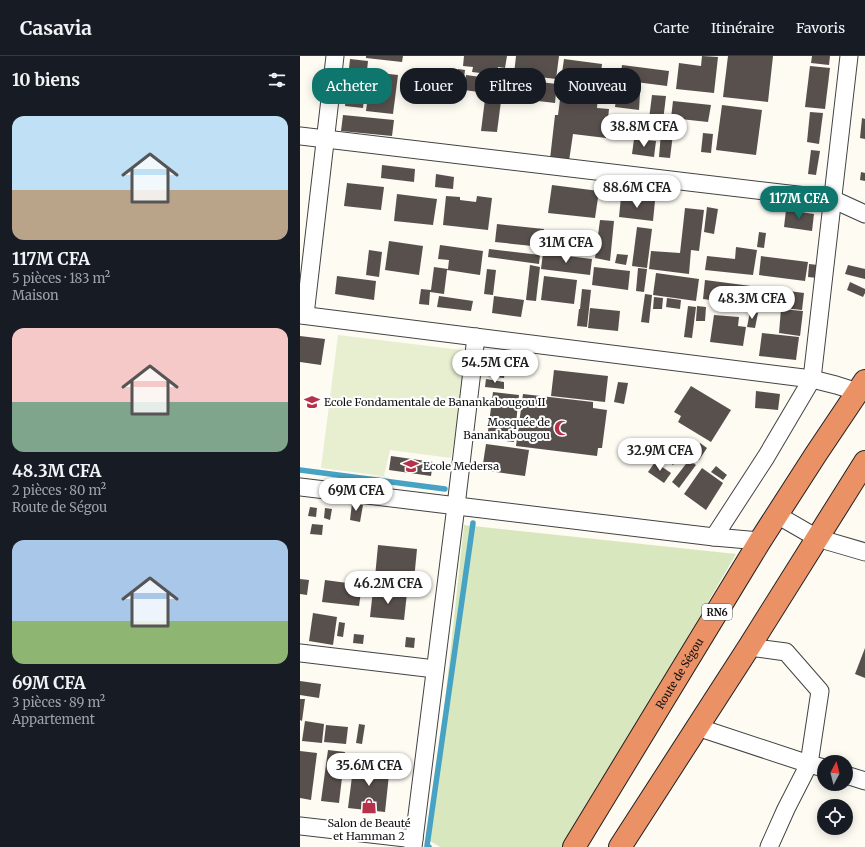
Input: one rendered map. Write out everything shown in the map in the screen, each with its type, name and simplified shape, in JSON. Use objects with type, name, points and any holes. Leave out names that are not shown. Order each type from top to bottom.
[{"type":"highway","name":"Route de Ségou","points":[[574,847],[760,541],[861,387]]},
{"type":"highway","points":[[620,847],[749,647],[865,462]]},
{"type":"street","points":[[335,56],[303,315],[812,379],[836,385],[861,387]]},
{"type":"street","points":[[714,537],[766,458],[812,379],[849,56]]},
{"type":"street","points":[[300,136],[832,199],[865,214]]},
{"type":"street","points":[[300,826],[413,843],[476,337]]},
{"type":"street","points":[[300,487],[714,537],[760,541]]},
{"type":"street","points":[[777,515],[817,538],[865,552]]},
{"type":"street","points":[[749,647],[786,652],[820,691],[817,755]]},
{"type":"street","points":[[300,653],[435,669]]},
{"type":"street","points":[[697,727],[817,766],[786,809],[769,847]]},
{"type":"street","points":[[853,777],[865,781]]},
{"type":"green space","points":[[338,335],[470,351],[451,458],[390,450],[384,476],[321,468]]},
{"type":"green space","points":[[464,525],[736,554],[566,847],[440,847],[430,841]]},
{"type":"building","points":[[366,56],[403,56],[402,62],[366,58]]},
{"type":"building","points":[[464,56],[507,56],[505,68],[475,68],[475,72],[472,72],[473,67],[463,66]]},
{"type":"building","points":[[516,56],[559,56],[557,68],[554,68],[554,79],[546,78],[546,68],[515,68]]},
{"type":"building","points":[[702,56],[718,57],[714,93],[676,89],[679,63],[701,66]]},
{"type":"building","points":[[728,56],[773,56],[768,102],[723,97]]},
{"type":"building","points":[[812,56],[830,56],[829,65],[811,63]]},
{"type":"building","points":[[350,59],[368,61],[367,68],[349,68]]},
{"type":"building","points":[[564,59],[602,64],[602,68],[563,68]]},
{"type":"building","points":[[622,65],[669,71],[667,86],[641,83],[641,68],[622,68]]},
{"type":"building","points":[[810,66],[830,68],[825,109],[805,107]]},
{"type":"building","points":[[392,74],[398,75],[393,114],[366,111],[367,104],[392,104]]},
{"type":"building","points":[[467,75],[475,76],[475,91],[467,90]]},
{"type":"building","points":[[546,83],[554,84],[554,103],[546,102]]},
{"type":"building","points":[[652,95],[666,96],[663,121],[649,119]]},
{"type":"building","points":[[673,101],[711,105],[708,122],[671,118]]},
{"type":"building","points":[[345,104],[363,104],[363,108],[345,106]]},
{"type":"building","points":[[484,104],[501,104],[497,132],[481,131]]},
{"type":"building","points":[[559,104],[597,104],[597,108],[609,109],[606,138],[573,134],[569,161],[550,159],[555,115],[558,115]]},
{"type":"building","points":[[615,104],[639,104],[639,110],[615,107]]},
{"type":"building","points":[[722,105],[762,110],[756,155],[716,150]]},
{"type":"building","points":[[810,112],[823,113],[819,144],[807,142]]},
{"type":"building","points":[[343,115],[394,120],[392,136],[341,131]]},
{"type":"building","points":[[862,118],[865,119],[865,139],[860,138]]},
{"type":"building","points":[[661,133],[673,134],[670,158],[659,157]]},
{"type":"building","points":[[703,133],[713,134],[711,153],[701,152]]},
{"type":"building","points":[[634,139],[656,141],[654,157],[632,154]]},
{"type":"building","points":[[811,150],[820,151],[816,175],[808,174]]},
{"type":"building","points":[[382,165],[415,169],[414,182],[381,178]]},
{"type":"building","points":[[861,172],[865,173],[865,181],[860,180]]},
{"type":"building","points":[[436,174],[454,177],[453,189],[435,187]]},
{"type":"building","points":[[347,183],[384,187],[381,210],[344,206]]},
{"type":"building","points":[[552,185],[599,191],[595,218],[548,213]]},
{"type":"building","points":[[397,194],[437,199],[433,225],[394,221]]},
{"type":"building","points":[[446,196],[460,197],[460,200],[476,202],[477,196],[492,198],[488,230],[443,225]]},
{"type":"building","points":[[621,197],[655,201],[653,221],[619,217]]},
{"type":"building","points":[[707,207],[718,209],[714,234],[704,232]]},
{"type":"building","points":[[685,208],[704,210],[699,251],[691,250],[689,274],[649,269],[651,251],[680,253]]},
{"type":"building","points":[[786,210],[814,214],[812,231],[784,227]]},
{"type":"building","points":[[600,220],[614,221],[610,261],[595,258]]},
{"type":"building","points":[[497,224],[544,229],[542,247],[495,242]]},
{"type":"building","points":[[637,227],[652,229],[647,268],[632,266]]},
{"type":"building","points":[[548,231],[595,237],[593,255],[545,249]]},
{"type":"building","points":[[759,232],[766,233],[764,248],[757,247]]},
{"type":"building","points":[[389,241],[423,246],[419,275],[385,270]]},
{"type":"building","points":[[440,245],[483,251],[480,275],[447,270],[444,294],[430,292],[429,305],[419,304],[421,289],[431,290],[434,267],[448,269],[449,260],[438,259]]},
{"type":"building","points":[[736,247],[757,250],[753,275],[705,270],[707,256],[735,259]]},
{"type":"building","points":[[489,249],[540,255],[539,264],[488,257]]},
{"type":"building","points":[[369,250],[382,252],[379,277],[366,275]]},
{"type":"building","points":[[543,253],[592,259],[590,275],[541,269]]},
{"type":"building","points":[[617,254],[628,255],[626,265],[615,263]]},
{"type":"building","points":[[761,256],[808,262],[805,281],[759,275]]},
{"type":"building","points":[[809,264],[818,265],[817,278],[808,277]]},
{"type":"building","points":[[530,265],[540,267],[536,301],[526,300]]},
{"type":"building","points":[[848,265],[865,269],[865,279],[845,274]]},
{"type":"building","points":[[594,267],[630,271],[628,290],[592,285]]},
{"type":"building","points":[[638,268],[647,269],[644,292],[636,291]]},
{"type":"building","points":[[487,269],[496,270],[493,295],[484,294]]},
{"type":"building","points":[[656,273],[699,279],[696,301],[653,295]]},
{"type":"building","points":[[337,276],[376,281],[374,300],[335,294]]},
{"type":"building","points":[[544,276],[577,280],[574,304],[541,300]]},
{"type":"building","points":[[705,280],[751,286],[749,305],[703,299]]},
{"type":"building","points":[[850,282],[865,289],[863,297],[847,290]]},
{"type":"building","points":[[758,287],[804,293],[802,310],[755,305]]},
{"type":"building","points":[[582,289],[591,290],[587,327],[577,326]]},
{"type":"building","points":[[645,294],[652,295],[649,323],[641,322]]},
{"type":"building","points":[[439,296],[473,301],[471,311],[437,307]]},
{"type":"building","points":[[494,296],[524,300],[521,317],[492,313]]},
{"type":"building","points":[[654,297],[663,298],[662,309],[653,309]]},
{"type":"building","points":[[667,298],[681,300],[680,309],[666,307]]},
{"type":"building","points":[[688,306],[696,307],[692,338],[684,337]]},
{"type":"building","points":[[697,306],[706,307],[705,321],[696,321]]},
{"type":"building","points":[[590,308],[620,311],[618,331],[588,328]]},
{"type":"building","points":[[781,309],[803,311],[800,336],[779,333]]},
{"type":"building","points":[[750,312],[758,313],[755,328],[747,327]]},
{"type":"building","points":[[714,315],[739,317],[738,326],[746,327],[743,346],[710,342]]},
{"type":"building","points":[[762,333],[799,337],[796,360],[759,356]]},
{"type":"building","points":[[300,336],[325,339],[321,365],[300,362]]},
{"type":"building","points":[[490,351],[506,352],[505,360],[489,358]]},
{"type":"building","points":[[489,362],[506,365],[504,378],[487,376]]},
{"type":"building","points":[[554,370],[608,376],[605,402],[551,396]]},
{"type":"building","points":[[486,379],[504,382],[504,389],[485,387]]},
{"type":"building","points":[[618,382],[628,383],[624,404],[614,402]]},
{"type":"building","points":[[691,386],[731,410],[711,442],[678,422],[681,416],[674,412]]},
{"type":"building","points":[[756,391],[780,394],[778,410],[755,408]]},
{"type":"building","points":[[493,392],[519,395],[514,442],[487,439]]},
{"type":"building","name":"Mosquée de Banankabougou","points":[[523,394],[593,402],[593,408],[607,410],[602,448],[598,448],[597,456],[516,446]]},
{"type":"building","points":[[666,441],[677,449],[675,452],[680,456],[673,465],[654,450],[661,442],[664,444]]},
{"type":"building","points":[[700,443],[707,448],[699,460],[692,455]]},
{"type":"building","points":[[486,444],[529,450],[525,476],[482,470]]},
{"type":"building","name":"Ecole Medersa","points":[[391,456],[433,462],[431,476],[389,470]]},
{"type":"building","points":[[689,460],[696,465],[679,488],[672,482]]},
{"type":"building","points":[[655,462],[671,473],[664,483],[648,472]]},
{"type":"building","points":[[716,466],[727,475],[723,480],[711,472]]},
{"type":"building","points":[[702,468],[723,483],[706,510],[684,494]]},
{"type":"building","points":[[352,503],[363,505],[360,522],[350,520]]},
{"type":"building","points":[[310,507],[317,508],[316,517],[308,516]]},
{"type":"building","points":[[325,508],[332,509],[330,520],[324,518]]},
{"type":"building","points":[[312,524],[323,525],[322,535],[310,534]]},
{"type":"building","points":[[378,545],[417,549],[414,580],[375,577]]},
{"type":"building","points":[[300,579],[309,580],[307,595],[300,594]]},
{"type":"building","points":[[325,580],[362,585],[359,606],[322,602]]},
{"type":"building","points":[[373,590],[407,593],[404,620],[370,617]]},
{"type":"building","points":[[313,613],[337,617],[333,645],[309,641]]},
{"type":"building","points":[[339,622],[345,623],[343,637],[337,636]]},
{"type":"building","points":[[354,634],[364,635],[363,644],[353,643]]},
{"type":"building","points":[[406,637],[415,638],[414,648],[405,647]]},
{"type":"building","points":[[865,648],[865,678],[855,674]]},
{"type":"building","points":[[300,681],[321,684],[319,698],[300,695]]},
{"type":"building","points":[[300,699],[305,699],[302,721],[300,720]]},
{"type":"building","points":[[305,721],[324,724],[322,743],[302,741]]},
{"type":"building","points":[[359,724],[365,725],[362,744],[356,743]]},
{"type":"building","points":[[326,725],[348,727],[346,744],[324,742]]},
{"type":"building","points":[[328,750],[345,752],[339,803],[321,801]]},
{"type":"building","points":[[300,751],[317,753],[311,800],[300,798]]},
{"type":"building","points":[[354,761],[390,765],[385,812],[348,808]]},
{"type":"waterway","points":[[300,470],[445,489]]},
{"type":"waterway","points":[[429,847],[427,846],[473,523]]},
{"type":"place","name":"Ecole Fondamentale de Banankabougou II","points":[[312,402]]},
{"type":"place","name":"Mosquée de Banankabougou","points":[[562,428]]},
{"type":"place","name":"Ecole Medersa","points":[[411,466]]},
{"type":"place","name":"Salon de Beauté et Hamman 2","points":[[369,806]]}]
